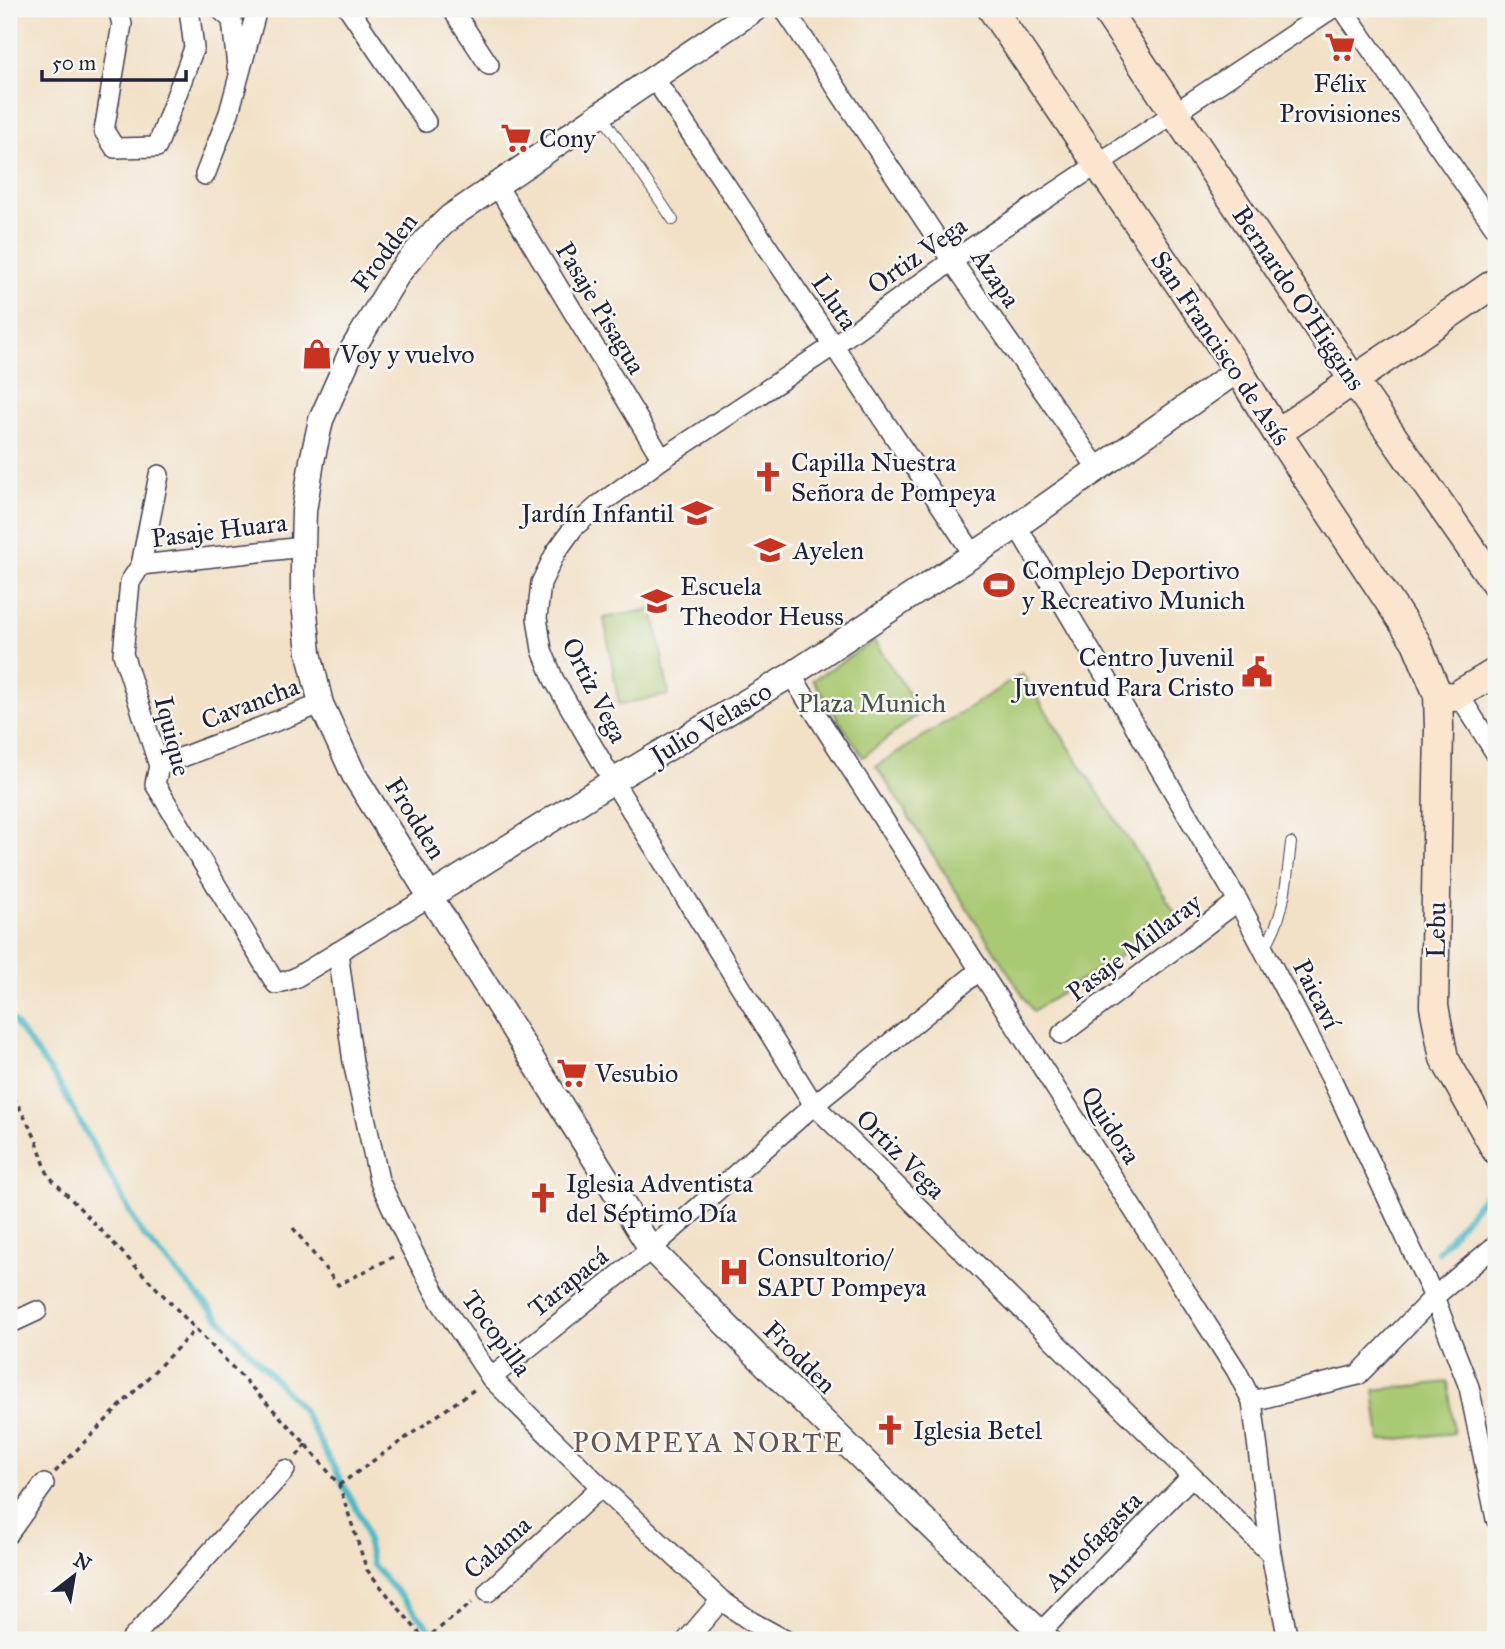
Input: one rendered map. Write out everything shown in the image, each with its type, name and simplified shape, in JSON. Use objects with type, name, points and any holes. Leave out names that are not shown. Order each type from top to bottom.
[{"type":"main road","name":"San Francisco de Asís","points":[[992,9],[1238,370],[1416,642],[1446,696]]},
{"type":"main road","name":"Bernardo O'Higgins","points":[[1105,9],[1354,381],[1496,584]]},
{"type":"main road","points":[[1277,433],[1496,282]]},
{"type":"main road","points":[[1446,696],[1496,672]]},
{"type":"main road","name":"Lebu","points":[[1446,696],[1440,778],[1434,1006],[1444,1058],[1496,1150]]},
{"type":"street","points":[[118,9],[122,24],[104,131],[115,148],[157,147],[194,48],[189,9]]},
{"type":"street","points":[[220,9],[232,20],[239,78]]},
{"type":"street","points":[[205,175],[229,113],[257,9]]},
{"type":"street","points":[[349,9],[426,121]]},
{"type":"street","points":[[452,9],[489,65]]},
{"type":"street","name":"Frodden","points":[[755,9],[450,217],[425,241],[398,274],[352,350],[321,419],[304,511],[303,592],[309,653],[321,704],[354,775],[651,1249],[1040,1638]]},
{"type":"street","name":"Azapa","points":[[784,9],[952,261],[1098,469]]},
{"type":"street","name":"Ortiz Vega","points":[[1271,1554],[814,1105],[613,781],[554,680],[542,650],[537,618],[541,583],[556,552],[574,527],[599,505],[662,459],[834,346],[952,261],[1331,9]]},
{"type":"street","points":[[1343,9],[1496,229]]},
{"type":"street","name":"Lluta","points":[[654,78],[974,555]]},
{"type":"street","name":"Pasaje Pisagua","points":[[496,184],[662,459]]},
{"type":"street","name":"Julio Velasco","points":[[276,984],[295,978],[613,781],[791,675],[1017,526],[1238,370]]},
{"type":"street","name":"Iquique","points":[[159,475],[141,565],[130,582],[123,654],[159,766],[155,784],[276,984]]},
{"type":"street","name":"Paicaví","points":[[1017,526],[1238,901],[1330,1076],[1434,1297],[1469,1387],[1496,1520]]},
{"type":"street","name":"Pasaje Huara","points":[[141,565],[303,547]]},
{"type":"street","name":"Quidora","points":[[791,675],[1236,1370],[1252,1401],[1271,1554],[1288,1640]]},
{"type":"street","name":"San Francisco de Asís","points":[[1446,696],[1466,706],[1496,754]]},
{"type":"street","name":"Cavancha","points":[[159,766],[321,704]]},
{"type":"street","name":"Pasaje Millaray","points":[[1062,1034],[1238,901]]},
{"type":"street","name":"Tocopilla","points":[[338,952],[352,1062],[379,1180],[440,1301],[491,1378],[601,1487],[721,1600],[752,1622],[785,1640]]},
{"type":"street","name":"Tarapacá","points":[[491,1378],[651,1249],[814,1105],[980,970]]},
{"type":"street","points":[[1252,1401],[1358,1375],[1434,1297],[1496,1245]]},
{"type":"street","points":[[9,1324],[37,1311]]},
{"type":"street","points":[[131,1640],[285,1470]]},
{"type":"street","name":"Antofagasta","points":[[1040,1638],[1191,1477]]},
{"type":"street","points":[[9,1533],[44,1484]]},
{"type":"street","name":"Calama","points":[[488,1592],[601,1487]]},
{"type":"street","points":[[687,1640],[721,1600]]},
{"type":"lane","points":[[601,114],[673,219]]},
{"type":"lane","points":[[1264,948],[1276,929],[1284,906],[1291,843]]},
{"type":"path","points":[[9,1088],[36,1139],[48,1175],[306,1444],[339,1485],[367,1570],[424,1640]]},
{"type":"path","points":[[9,1097],[13,1093]]},
{"type":"path","points":[[293,1228],[338,1285],[411,1248]]},
{"type":"path","points":[[44,1484],[196,1329]]},
{"type":"path","points":[[339,1485],[491,1378]]},
{"type":"path","name":"Calama","points":[[424,1640],[488,1592]]},
{"type":"green space","points":[[653,609],[669,695],[619,704],[604,618]]},
{"type":"green space","name":"Plaza Munich","points":[[874,641],[921,712],[863,757],[813,680]]},
{"type":"green space","points":[[1022,674],[1179,918],[1033,1011],[876,766]]},
{"type":"green space","points":[[1448,1382],[1454,1433],[1380,1441],[1374,1390]]},
{"type":"waterway","points":[[9,1015],[57,1080],[142,1234],[302,1409],[363,1521],[372,1564],[440,1640]]},
{"type":"waterway","points":[[1438,1252],[1494,1184]]},
{"type":"place","name":"Félix Provisiones","points":[[1340,47]]},
{"type":"place","name":"Cony","points":[[516,138]]},
{"type":"place","name":"Voy y vuelvo","points":[[317,354]]},
{"type":"place","name":"Capilla Nuestra Señora de Pompeya","points":[[768,477]]},
{"type":"place","name":"Jardín Infantil","points":[[697,513]]},
{"type":"place","name":"Ayelen","points":[[770,550]]},
{"type":"place","name":"Complejo Deportivo y Recreativo Munich","points":[[999,585]]},
{"type":"place","name":"Escuela Theodor Heuss","points":[[657,601]]},
{"type":"place","name":"Centro Juvenil Juventud Para Cristo","points":[[1257,672]]},
{"type":"place","name":"Vesubio","points":[[572,1073]]},
{"type":"place","name":"Iglesia Adventista del Séptimo Día","points":[[543,1198]]},
{"type":"place","name":"Consultorio/ SAPU Pompeya","points":[[734,1272]]},
{"type":"place","name":"Iglesia Betel","points":[[890,1430]]},
{"type":"district","name":"POMPEYA NORTE","points":[[709,1442]]}]
